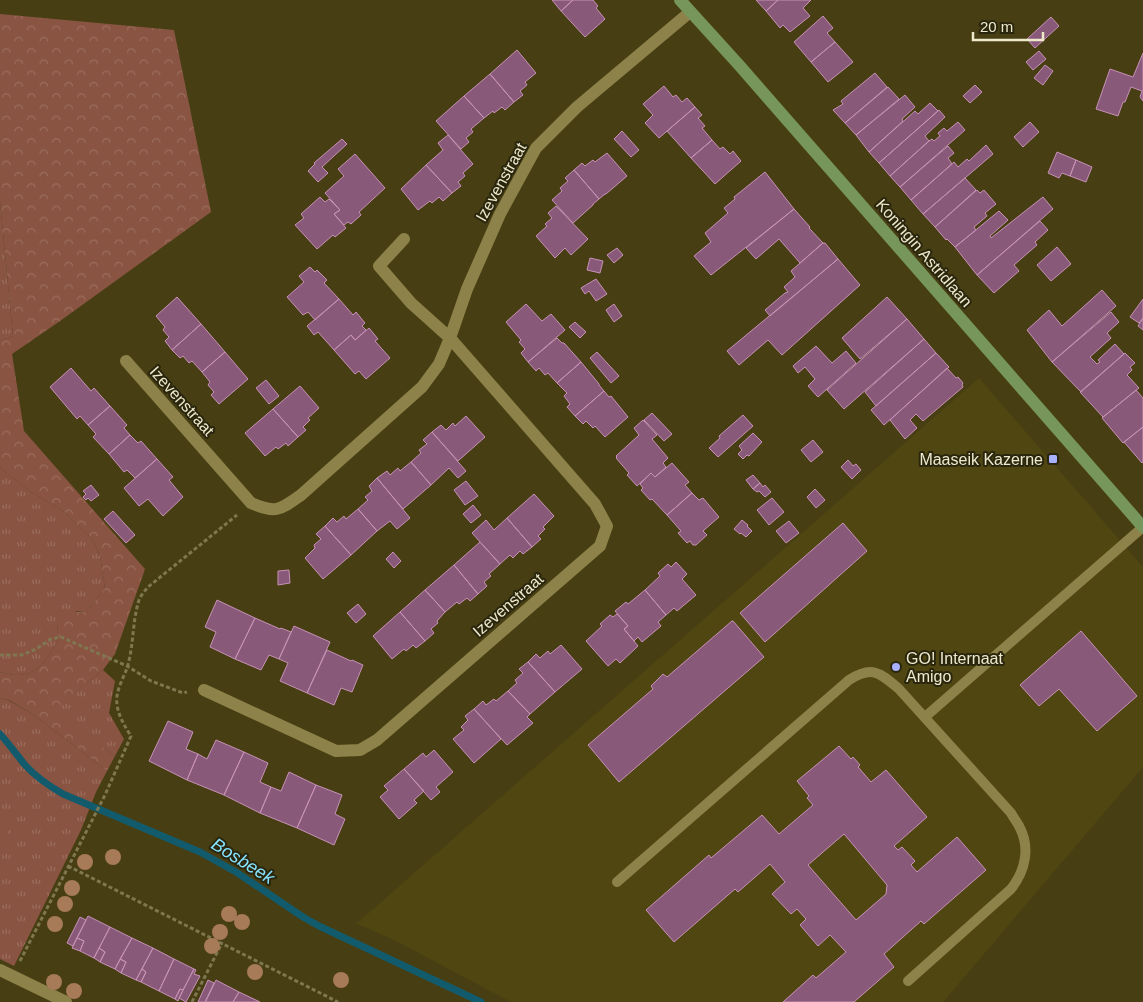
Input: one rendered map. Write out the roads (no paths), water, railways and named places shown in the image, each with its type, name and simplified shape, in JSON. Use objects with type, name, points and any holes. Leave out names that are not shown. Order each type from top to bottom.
[{"type":"main road","name":"Koningin Astridlaan","points":[[680,0],[1143,527]]},
{"type":"street","name":"Izevenstraat","points":[[126,362],[251,503],[266,510],[282,508],[301,495],[422,386],[439,364],[450,338],[466,289],[500,214],[536,148],[577,108],[690,12]]},
{"type":"street","name":"Izevenstraat","points":[[204,690],[336,751],[360,750],[377,740],[600,546],[608,526],[595,504],[450,338],[411,304],[379,266],[404,239]]},
{"type":"street","points":[[0,970],[66,1002]]},
{"type":"lane","points":[[925,717],[1143,527]]},
{"type":"lane","points":[[617,882],[849,680],[859,674],[879,673],[899,689],[1010,813],[1020,826],[1026,850],[1022,872],[1012,889],[908,981]]},
{"type":"waterway","name":"Bosbeek","points":[[0,734],[29,769],[63,794],[200,852],[236,872],[319,926],[481,1002]]},
{"type":"place","name":"Maaseik Kazerne","points":[[1053,459]]},
{"type":"place","name":"GO! Internaat Amigo","points":[[896,667]]}]
